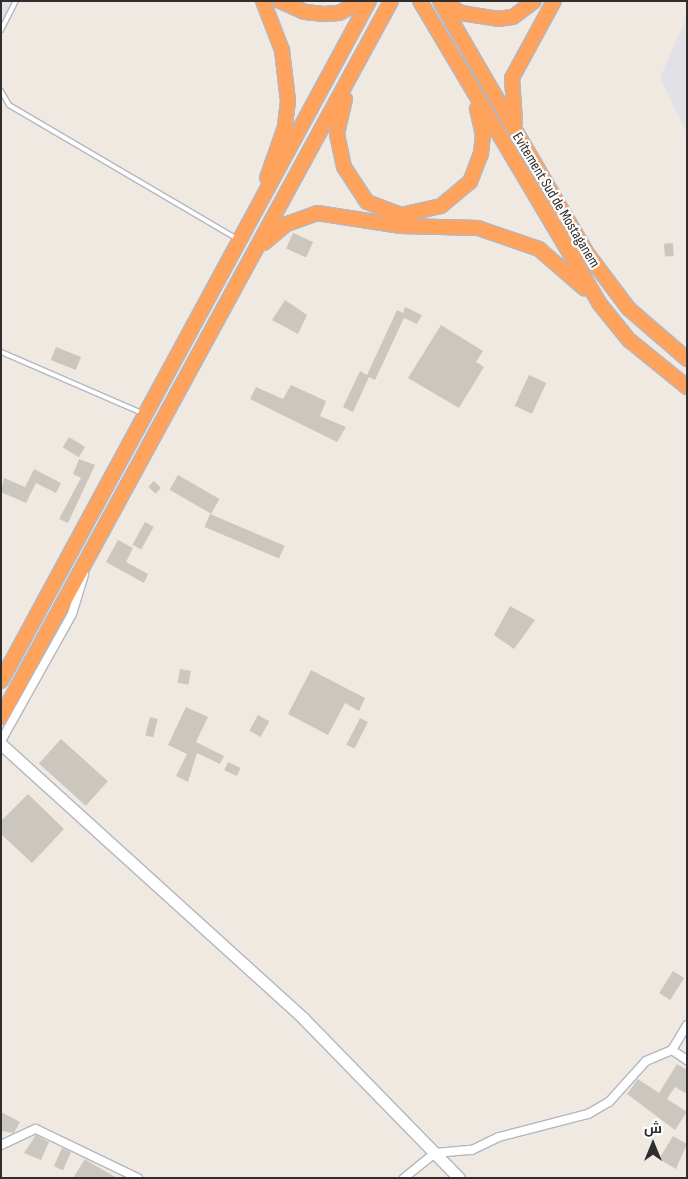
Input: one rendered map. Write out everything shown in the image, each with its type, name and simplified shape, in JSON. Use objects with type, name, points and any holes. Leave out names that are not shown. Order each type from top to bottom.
[{"type":"highway","points":[[242,235],[279,148],[288,101],[282,50],[263,1]]},
{"type":"highway","points":[[280,1],[304,12],[324,14],[339,13],[362,1]]},
{"type":"highway","points":[[1,681],[369,1]]},
{"type":"highway","points":[[1,717],[391,1]]},
{"type":"highway","points":[[441,1],[461,13],[497,19],[513,17],[534,1]]},
{"type":"highway","name":"Evitement Sud de Mostaganem","points":[[441,1],[522,147],[600,273],[629,309],[687,359]]},
{"type":"highway","points":[[522,147],[510,106],[512,78],[554,1]]},
{"type":"highway","name":"Evitement Sud de Mostaganem","points":[[422,5],[599,303],[628,340],[687,387]]},
{"type":"highway","points":[[351,77],[337,134],[344,168],[367,202],[401,215],[441,206],[470,182],[477,168],[483,135],[470,88]]},
{"type":"highway","points":[[253,254],[287,224],[317,214],[401,226],[478,228],[539,249],[599,303]]},
{"type":"main road","points":[[1,743],[303,1018],[459,1178]]},
{"type":"street","points":[[1,743],[72,614],[92,550]]},
{"type":"street","points":[[404,1178],[434,1154],[472,1150],[499,1137],[588,1114],[609,1102],[646,1061],[672,1050],[687,1025]]},
{"type":"street","points":[[672,1050],[687,1060]]},
{"type":"street","points":[[1,1145],[36,1129],[138,1178]]},
{"type":"lane","points":[[1,30],[16,1]]},
{"type":"lane","points":[[1,91],[9,105],[242,235]]},
{"type":"lane","points":[[1,352],[145,414]]},
{"type":"shaded area","points":[[1,1],[18,1],[1,29]]},
{"type":"shaded area","points":[[687,17],[687,134],[660,77]]},
{"type":"building","points":[[293,233],[313,242],[306,257],[286,249]]},
{"type":"building","points":[[673,243],[674,256],[665,257],[664,244]]},
{"type":"building","points":[[285,300],[307,315],[298,334],[272,320]]},
{"type":"building","points":[[405,307],[422,315],[417,324],[404,318],[375,380],[369,377],[353,412],[343,407],[360,371],[367,375],[397,310],[403,313]]},
{"type":"building","points":[[441,325],[483,351],[476,362],[484,367],[459,408],[408,378]]},
{"type":"building","points":[[56,347],[81,357],[76,370],[51,360]]},
{"type":"building","points":[[529,375],[546,383],[532,414],[515,406]]},
{"type":"building","points":[[291,385],[326,401],[320,416],[346,427],[337,442],[250,399],[256,387],[283,399]]},
{"type":"building","points":[[69,437],[85,447],[79,457],[63,447]]},
{"type":"building","points":[[79,459],[95,465],[68,523],[59,519],[81,478],[73,474]]},
{"type":"building","points":[[34,469],[61,483],[56,493],[36,483],[26,503],[1,492],[4,478],[25,487]]},
{"type":"building","points":[[178,475],[220,499],[211,514],[170,490]]},
{"type":"building","points":[[154,481],[161,488],[155,494],[148,487]]},
{"type":"building","points":[[210,514],[285,546],[279,559],[205,527]]},
{"type":"building","points":[[145,522],[154,527],[141,550],[132,545]]},
{"type":"building","points":[[118,540],[133,548],[126,562],[148,574],[144,583],[106,562]]},
{"type":"building","points":[[510,606],[535,620],[514,649],[494,635]]},
{"type":"building","points":[[180,669],[191,671],[188,685],[178,683]]},
{"type":"building","points":[[311,670],[365,698],[359,711],[345,703],[328,735],[288,714]]},
{"type":"building","points":[[186,707],[208,717],[196,742],[224,756],[220,764],[197,753],[188,782],[176,776],[187,754],[168,745]]},
{"type":"building","points":[[258,715],[269,721],[261,737],[249,731]]},
{"type":"building","points":[[150,717],[158,719],[153,737],[145,735]]},
{"type":"building","points":[[360,718],[368,722],[354,749],[346,745]]},
{"type":"building","points":[[61,739],[108,781],[86,806],[39,764]]},
{"type":"building","points":[[228,762],[241,768],[237,776],[224,770]]},
{"type":"building","points":[[28,794],[64,829],[32,863],[1,834],[1,821]]},
{"type":"building","points":[[673,971],[684,978],[670,1000],[659,993]]},
{"type":"building","points":[[677,1064],[687,1070],[687,1094],[675,1087],[667,1099],[687,1112],[675,1130],[627,1094],[638,1079],[659,1093]]},
{"type":"building","points":[[1,1112],[20,1122],[14,1133],[1,1131]]},
{"type":"building","points":[[36,1135],[49,1142],[41,1160],[24,1153]]},
{"type":"building","points":[[673,1136],[687,1144],[676,1169],[659,1159]]},
{"type":"building","points":[[62,1148],[71,1152],[63,1170],[54,1166]]},
{"type":"building","points":[[86,1160],[117,1178],[73,1178]]}]
